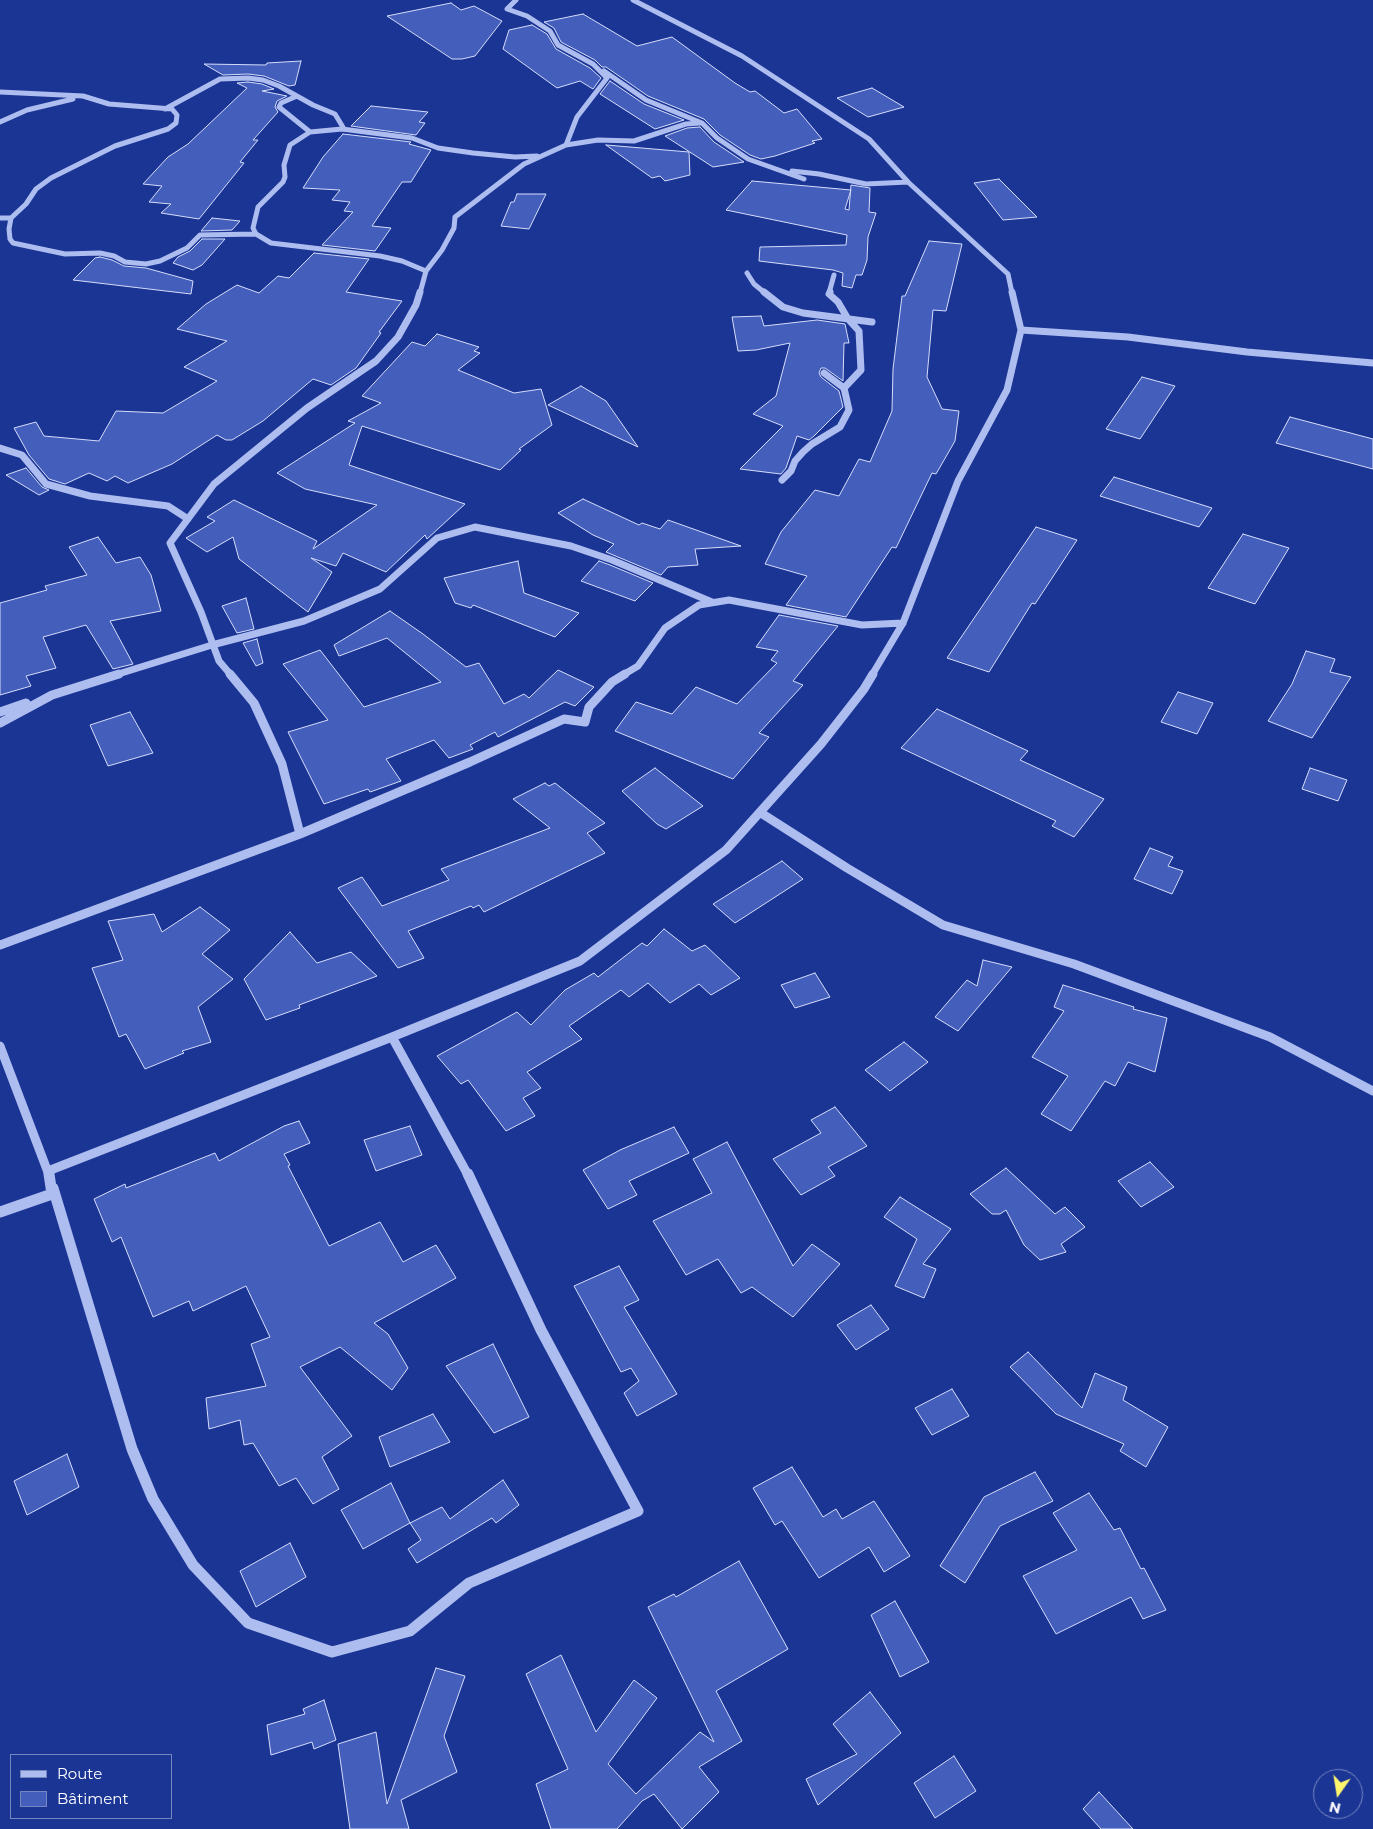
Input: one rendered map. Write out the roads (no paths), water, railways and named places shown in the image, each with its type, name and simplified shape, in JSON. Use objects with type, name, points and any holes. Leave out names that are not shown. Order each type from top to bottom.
[{"type":"street","points":[[516,0],[513,1],[508,9],[527,16],[550,31],[558,44],[593,64],[646,100],[702,123],[717,138],[748,160],[784,170],[804,179]]},
{"type":"street","points":[[48,1171],[392,1037],[580,960],[726,850],[821,744],[864,689],[903,624],[958,481],[1007,390],[1021,330],[1008,274],[908,182],[869,139],[742,56],[633,0]]},
{"type":"street","points":[[566,145],[577,117],[607,78],[593,64]]},
{"type":"street","points":[[165,109],[220,79],[248,78],[270,82],[335,114],[344,129]]},
{"type":"street","points":[[0,92],[83,96],[109,104],[176,111],[178,117],[176,124],[163,131],[115,146],[51,178],[36,189],[26,204],[11,218],[0,218]]},
{"type":"street","points":[[0,122],[27,110],[83,96]]},
{"type":"street","points":[[297,96],[281,103],[279,107],[310,132]]},
{"type":"street","points":[[300,834],[282,764],[254,703],[220,661],[212,645],[201,612],[170,543],[214,484],[307,408],[376,361],[398,337],[416,305],[426,272],[442,250],[454,228],[456,218],[511,173],[524,164],[566,145],[598,140],[634,141],[686,124],[702,123]]},
{"type":"street","points":[[256,234],[253,228],[254,215],[258,207],[283,182],[285,177],[284,165],[290,145],[310,132],[344,129],[412,138],[438,148],[473,153],[515,157],[544,156]]},
{"type":"street","points":[[784,170],[818,174],[866,184],[908,182]]},
{"type":"street","points":[[11,218],[10,239],[16,244],[65,254],[100,253],[114,256],[125,262],[141,264],[156,262],[187,248],[198,236],[203,234],[256,234],[272,243],[283,246],[402,260],[426,272]]},
{"type":"street","points":[[747,273],[754,284],[783,307],[803,313],[872,322]]},
{"type":"street","points":[[834,275],[829,294],[838,302],[858,331],[862,370],[844,388]]},
{"type":"street","points":[[1021,330],[1128,337],[1247,352],[1373,363]]},
{"type":"street","points":[[782,480],[791,471],[795,461],[803,452],[812,444],[840,427],[846,418],[849,410],[844,388],[824,373]]},
{"type":"street","points":[[0,448],[22,454],[46,484],[90,496],[168,506],[188,520]]},
{"type":"street","points":[[0,712],[212,645],[304,621],[380,589],[437,538],[475,527],[571,546],[612,560],[713,603]]},
{"type":"street","points":[[0,945],[300,834],[470,762],[564,719],[585,722],[589,708],[612,682],[638,666],[665,628],[698,605],[729,600],[862,625],[903,624]]},
{"type":"street","points":[[0,723],[52,695]]},
{"type":"street","points":[[761,813],[847,868],[943,925],[1074,964],[1270,1037],[1373,1091]]},
{"type":"street","points":[[0,1046],[48,1171],[132,1449],[153,1499],[193,1565],[248,1623],[332,1652],[410,1631],[469,1583],[638,1511],[541,1330],[468,1175],[392,1037]]},
{"type":"street","points":[[0,1212],[52,1194],[48,1171]]}]
